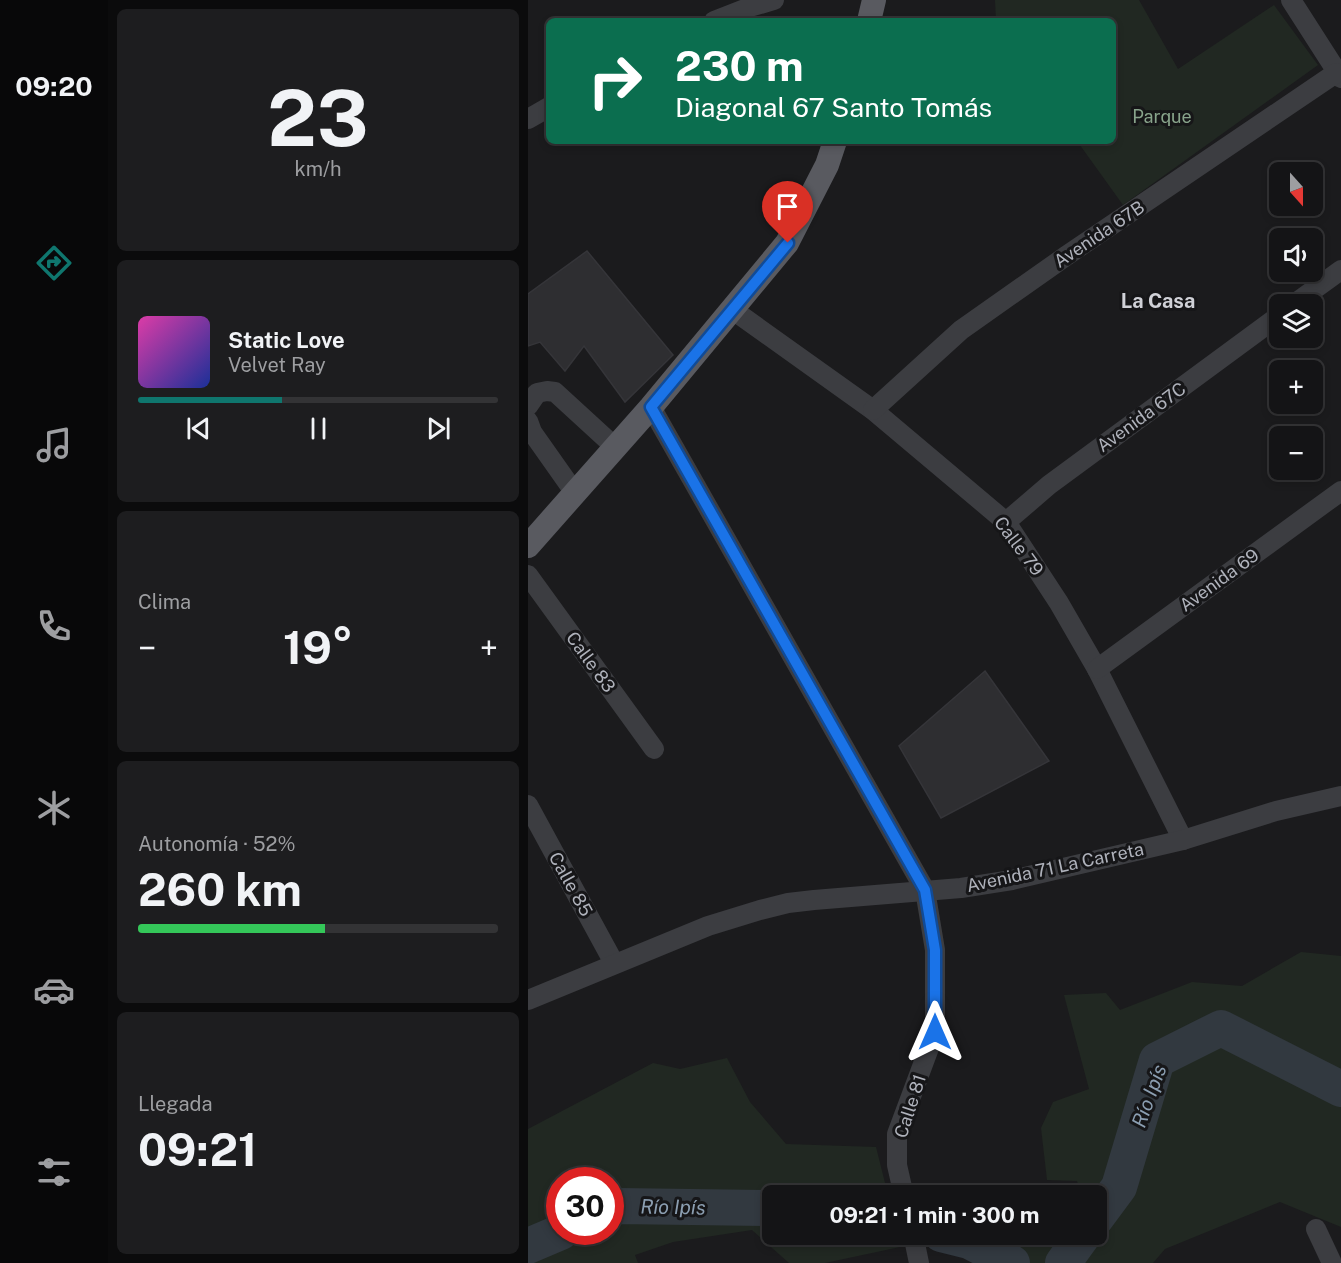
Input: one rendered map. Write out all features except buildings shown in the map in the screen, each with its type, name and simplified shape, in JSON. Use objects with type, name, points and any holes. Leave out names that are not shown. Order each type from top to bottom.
[{"type":"main road","points":[[870,18],[874,0]]},
{"type":"main road","points":[[528,546],[569,484],[607,440],[651,407],[788,243],[827,165],[834,144]]},
{"type":"street","points":[[722,18],[774,0]]},
{"type":"street","points":[[1291,0],[1339,75]]},
{"type":"street","name":"Avenida 67B","points":[[873,410],[961,330],[1066,256],[1339,75]]},
{"type":"street","points":[[528,119],[546,109]]},
{"type":"street","points":[[1308,294],[1341,270]]},
{"type":"street","name":"Calle 79","points":[[733,310],[873,410],[1006,522],[1059,603],[1097,669],[1183,840]]},
{"type":"street","name":"Avenida 67C","points":[[1006,522],[1049,485],[1269,323]]},
{"type":"street","points":[[528,406],[537,393],[555,392],[607,440]]},
{"type":"street","name":"Calle 81","points":[[651,407],[925,890],[935,950],[935,1032],[897,1134],[897,1165],[902,1185]]},
{"type":"street","points":[[528,421],[532,432],[569,484]]},
{"type":"street","name":"Avenida 69","points":[[1097,669],[1341,491]]},
{"type":"street","name":"Calle 83","points":[[528,575],[654,749]]},
{"type":"street","name":"Avenida 71 La Carreta","points":[[528,1000],[708,926],[788,903],[961,888],[1012,880],[1183,840],[1276,811],[1341,796]]},
{"type":"street","name":"Calle 85","points":[[528,805],[614,963]]},
{"type":"street","points":[[1316,1229],[1332,1263]]},
{"type":"street","points":[[915,1245],[919,1263]]},
{"type":"green space","name":"Parque","points":[[995,0],[1139,0],[1178,69],[1274,5],[1318,65],[1123,205],[1079,144],[1116,144],[1116,18],[996,18]]},
{"type":"green space","points":[[1301,952],[1341,956],[1341,1227],[1280,1202],[1165,1249],[1153,1263],[981,1263],[983,1245],[1107,1245],[1107,1185],[1078,1185],[1077,1181],[1047,1180],[1041,1128],[1053,1102],[1089,1089],[1064,995],[1106,993],[1120,1010],[1192,982],[1242,986]]},
{"type":"green space","points":[[727,1058],[750,1102],[786,1144],[876,1147],[886,1185],[762,1185],[762,1239],[752,1230],[673,1242],[635,1255],[638,1263],[528,1263],[528,1129],[653,1063],[680,1069]]},
{"type":"green space","points":[[769,1245],[900,1245],[900,1247],[825,1263],[789,1263]]},
{"type":"waterway","name":"Río Ipís","points":[[1107,1203],[1119,1187],[1157,1060],[1221,1028],[1341,1089]]},
{"type":"waterway","name":"Río Ipís","points":[[624,1206],[762,1208]]},
{"type":"waterway","name":"Río Ipís","points":[[528,1246],[546,1238]]},
{"type":"waterway","name":"Río Ipís","points":[[977,1245],[1012,1263]]},
{"type":"waterway","name":"Río Ipís","points":[[1063,1263],[1076,1245]]},
{"type":"district","name":"La Casa","points":[[1158,301]]},
{"type":"route","points":[[788,243],[651,407],[925,890],[935,950],[935,1032]]}]
